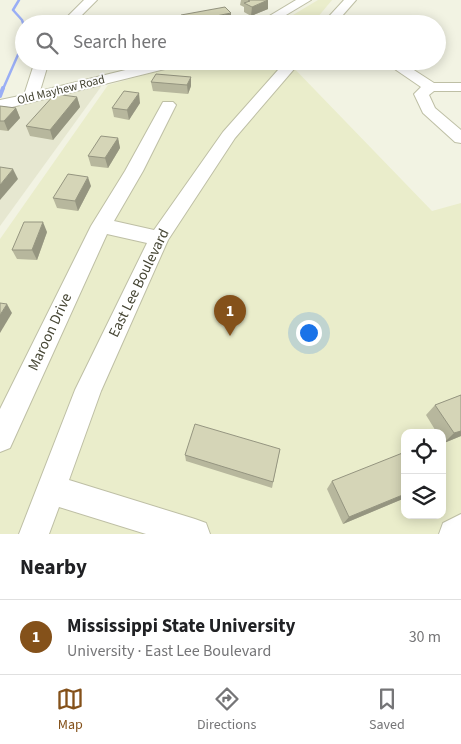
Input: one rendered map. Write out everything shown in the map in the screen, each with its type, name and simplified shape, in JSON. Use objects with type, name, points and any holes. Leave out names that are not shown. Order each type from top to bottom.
[{"type":"street","points":[[75,15],[91,0]]},
{"type":"street","points":[[278,15],[305,0]]},
{"type":"street","points":[[342,15],[350,0]]},
{"type":"street","points":[[30,98],[39,70]]},
{"type":"street","name":"Old Mayhew Road","points":[[0,105],[144,70]]},
{"type":"street","name":"East Lee Boulevard","points":[[34,534],[88,390],[159,238],[229,135],[286,70]]},
{"type":"street","points":[[404,70],[431,88]]},
{"type":"street","points":[[461,87],[431,88],[421,94],[428,110],[461,138]]},
{"type":"street","name":"Maroon Drive","points":[[0,438],[101,226],[134,171],[168,105]]},
{"type":"street","points":[[101,226],[159,238]]},
{"type":"street","points":[[50,489],[195,534]]},
{"type":"street","points":[[454,534],[461,529]]},
{"type":"shaded area","points":[[318,0],[332,0],[320,15],[293,15]]},
{"type":"shaded area","points":[[162,70],[296,70],[432,211],[461,203],[461,534],[0,534],[0,239],[108,85]]},
{"type":"shaded area","points":[[103,84],[0,226],[0,108]]},
{"type":"building","points":[[248,0],[268,0],[252,7],[244,3],[250,1]]},
{"type":"building","points":[[225,7],[231,13],[221,15],[181,15]]},
{"type":"building","points":[[156,74],[191,77],[187,85],[151,82]]},
{"type":"building","points":[[124,91],[139,93],[127,110],[112,108]]},
{"type":"building","points":[[55,94],[77,97],[50,130],[26,126]]},
{"type":"building","points":[[0,106],[16,108],[4,121],[0,121]]},
{"type":"building","points":[[101,136],[118,138],[105,158],[88,156]]},
{"type":"building","points":[[0,167],[13,169],[0,185]]},
{"type":"building","points":[[68,174],[88,177],[75,201],[53,198]]},
{"type":"building","points":[[24,222],[43,222],[32,250],[12,250]]},
{"type":"building","points":[[0,303],[7,304],[0,315]]},
{"type":"building","points":[[461,395],[461,431],[454,433],[435,405]]},
{"type":"building","points":[[195,424],[280,449],[273,482],[185,455]]},
{"type":"building","points":[[401,454],[401,496],[349,517],[332,481]]},
{"type":"waterway","points":[[18,15],[13,10],[19,0]]},
{"type":"waterway","points":[[3,89],[15,62]]},
{"type":"waterway","points":[[0,96],[3,88]]},
{"type":"place","name":"Mississippi State University","points":[[230,336]]}]
